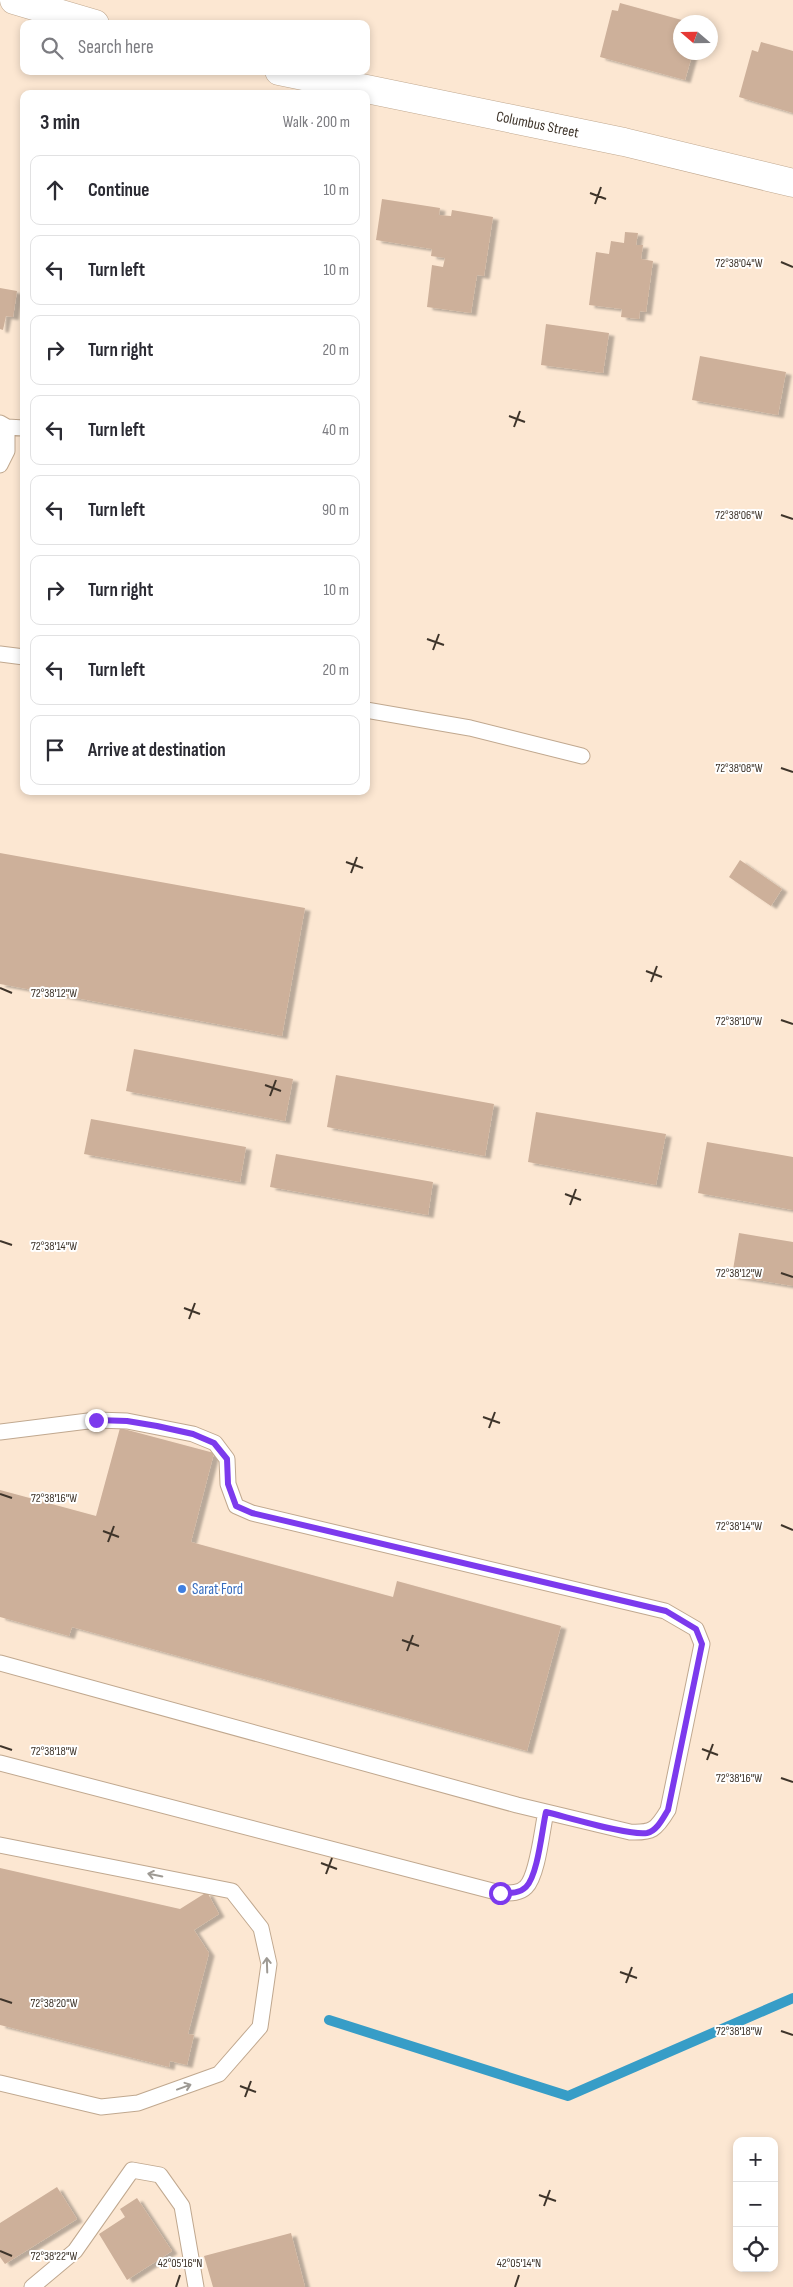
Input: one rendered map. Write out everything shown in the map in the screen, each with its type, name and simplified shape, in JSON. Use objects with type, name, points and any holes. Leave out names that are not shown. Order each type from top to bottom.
[{"type":"street","points":[[14,0],[82,20]]},
{"type":"street","name":"Columbus Street","points":[[298,75],[624,142],[793,183]]},
{"type":"lane","points":[[0,465],[7,451],[4,425],[20,427]]},
{"type":"lane","points":[[0,654],[20,657]]},
{"type":"lane","points":[[370,711],[470,728],[582,756]]},
{"type":"lane","points":[[0,1432],[96,1420],[127,1421],[193,1434],[214,1443],[227,1459],[228,1484],[236,1506],[252,1513],[666,1611],[696,1629],[702,1644],[668,1810],[659,1824],[648,1833],[630,1832],[546,1812],[0,1663]]},
{"type":"lane","points":[[0,1763],[500,1893],[514,1893],[526,1888],[532,1876],[546,1812]]},
{"type":"lane","points":[[0,1845],[232,1891],[261,1928],[269,1964],[260,2027],[219,2074],[138,2103],[102,2107],[0,2083]]},
{"type":"lane","points":[[32,2287],[75,2251],[132,2170],[160,2175],[182,2206],[196,2287]]},
{"type":"building","points":[[620,3],[673,18],[673,60],[691,60],[685,80],[600,57],[612,10],[618,11]]},
{"type":"building","points":[[761,42],[793,51],[793,113],[739,97],[752,50],[758,52]]},
{"type":"building","points":[[382,199],[440,208],[439,215],[451,216],[452,210],[493,217],[484,276],[477,275],[471,313],[427,307],[432,265],[443,267],[445,258],[431,256],[432,249],[376,240]]},
{"type":"building","points":[[625,232],[638,233],[636,245],[643,245],[641,259],[653,261],[646,312],[640,311],[639,319],[621,317],[622,309],[589,305],[596,252],[609,254],[611,241],[624,243]]},
{"type":"building","points":[[0,288],[17,291],[13,317],[6,316],[3,330],[0,329]]},
{"type":"building","points":[[546,324],[609,333],[603,373],[541,365]]},
{"type":"building","points":[[700,356],[786,372],[778,415],[692,400]]},
{"type":"building","points":[[0,853],[305,908],[282,1036],[0,984]]},
{"type":"building","points":[[740,860],[782,889],[771,906],[729,877]]},
{"type":"building","points":[[134,1049],[293,1079],[285,1121],[126,1091]]},
{"type":"building","points":[[336,1075],[494,1104],[485,1156],[327,1127]]},
{"type":"building","points":[[536,1112],[666,1134],[656,1185],[528,1162]]},
{"type":"building","points":[[91,1119],[246,1147],[240,1182],[84,1154]]},
{"type":"building","points":[[707,1142],[793,1157],[793,1210],[698,1193]]},
{"type":"building","points":[[276,1154],[433,1182],[428,1215],[270,1187]]},
{"type":"building","points":[[739,1233],[793,1242],[793,1286],[732,1276]]},
{"type":"building","name":"Sarat Ford","points":[[120,1428],[214,1453],[191,1542],[393,1597],[397,1581],[561,1626],[527,1751],[72,1627],[69,1636],[0,1617],[0,1490],[96,1516]]},
{"type":"building","points":[[0,1868],[180,1909],[207,1892],[219,1914],[194,1930],[209,1953],[188,2034],[194,2035],[187,2065],[170,2061],[169,2067],[0,2025]]},
{"type":"building","points":[[57,2187],[77,2219],[5,2264],[0,2257],[0,2223]]},
{"type":"building","points":[[137,2198],[172,2251],[127,2280],[99,2234],[125,2217],[120,2209]]},
{"type":"building","points":[[291,2233],[305,2287],[213,2287],[204,2256]]},
{"type":"waterway","points":[[329,2020],[568,2096],[793,1998]]},
{"type":"place","name":"Sarat Ford","points":[[182,1589]]},
{"type":"route","points":[[96,1420],[127,1421],[157,1426],[193,1434],[214,1443],[227,1459],[228,1484],[236,1506],[252,1513],[666,1611],[684,1620],[696,1629],[702,1644],[668,1810],[659,1824],[648,1833],[630,1832],[546,1812],[532,1876],[526,1888],[514,1893],[500,1893]]}]
